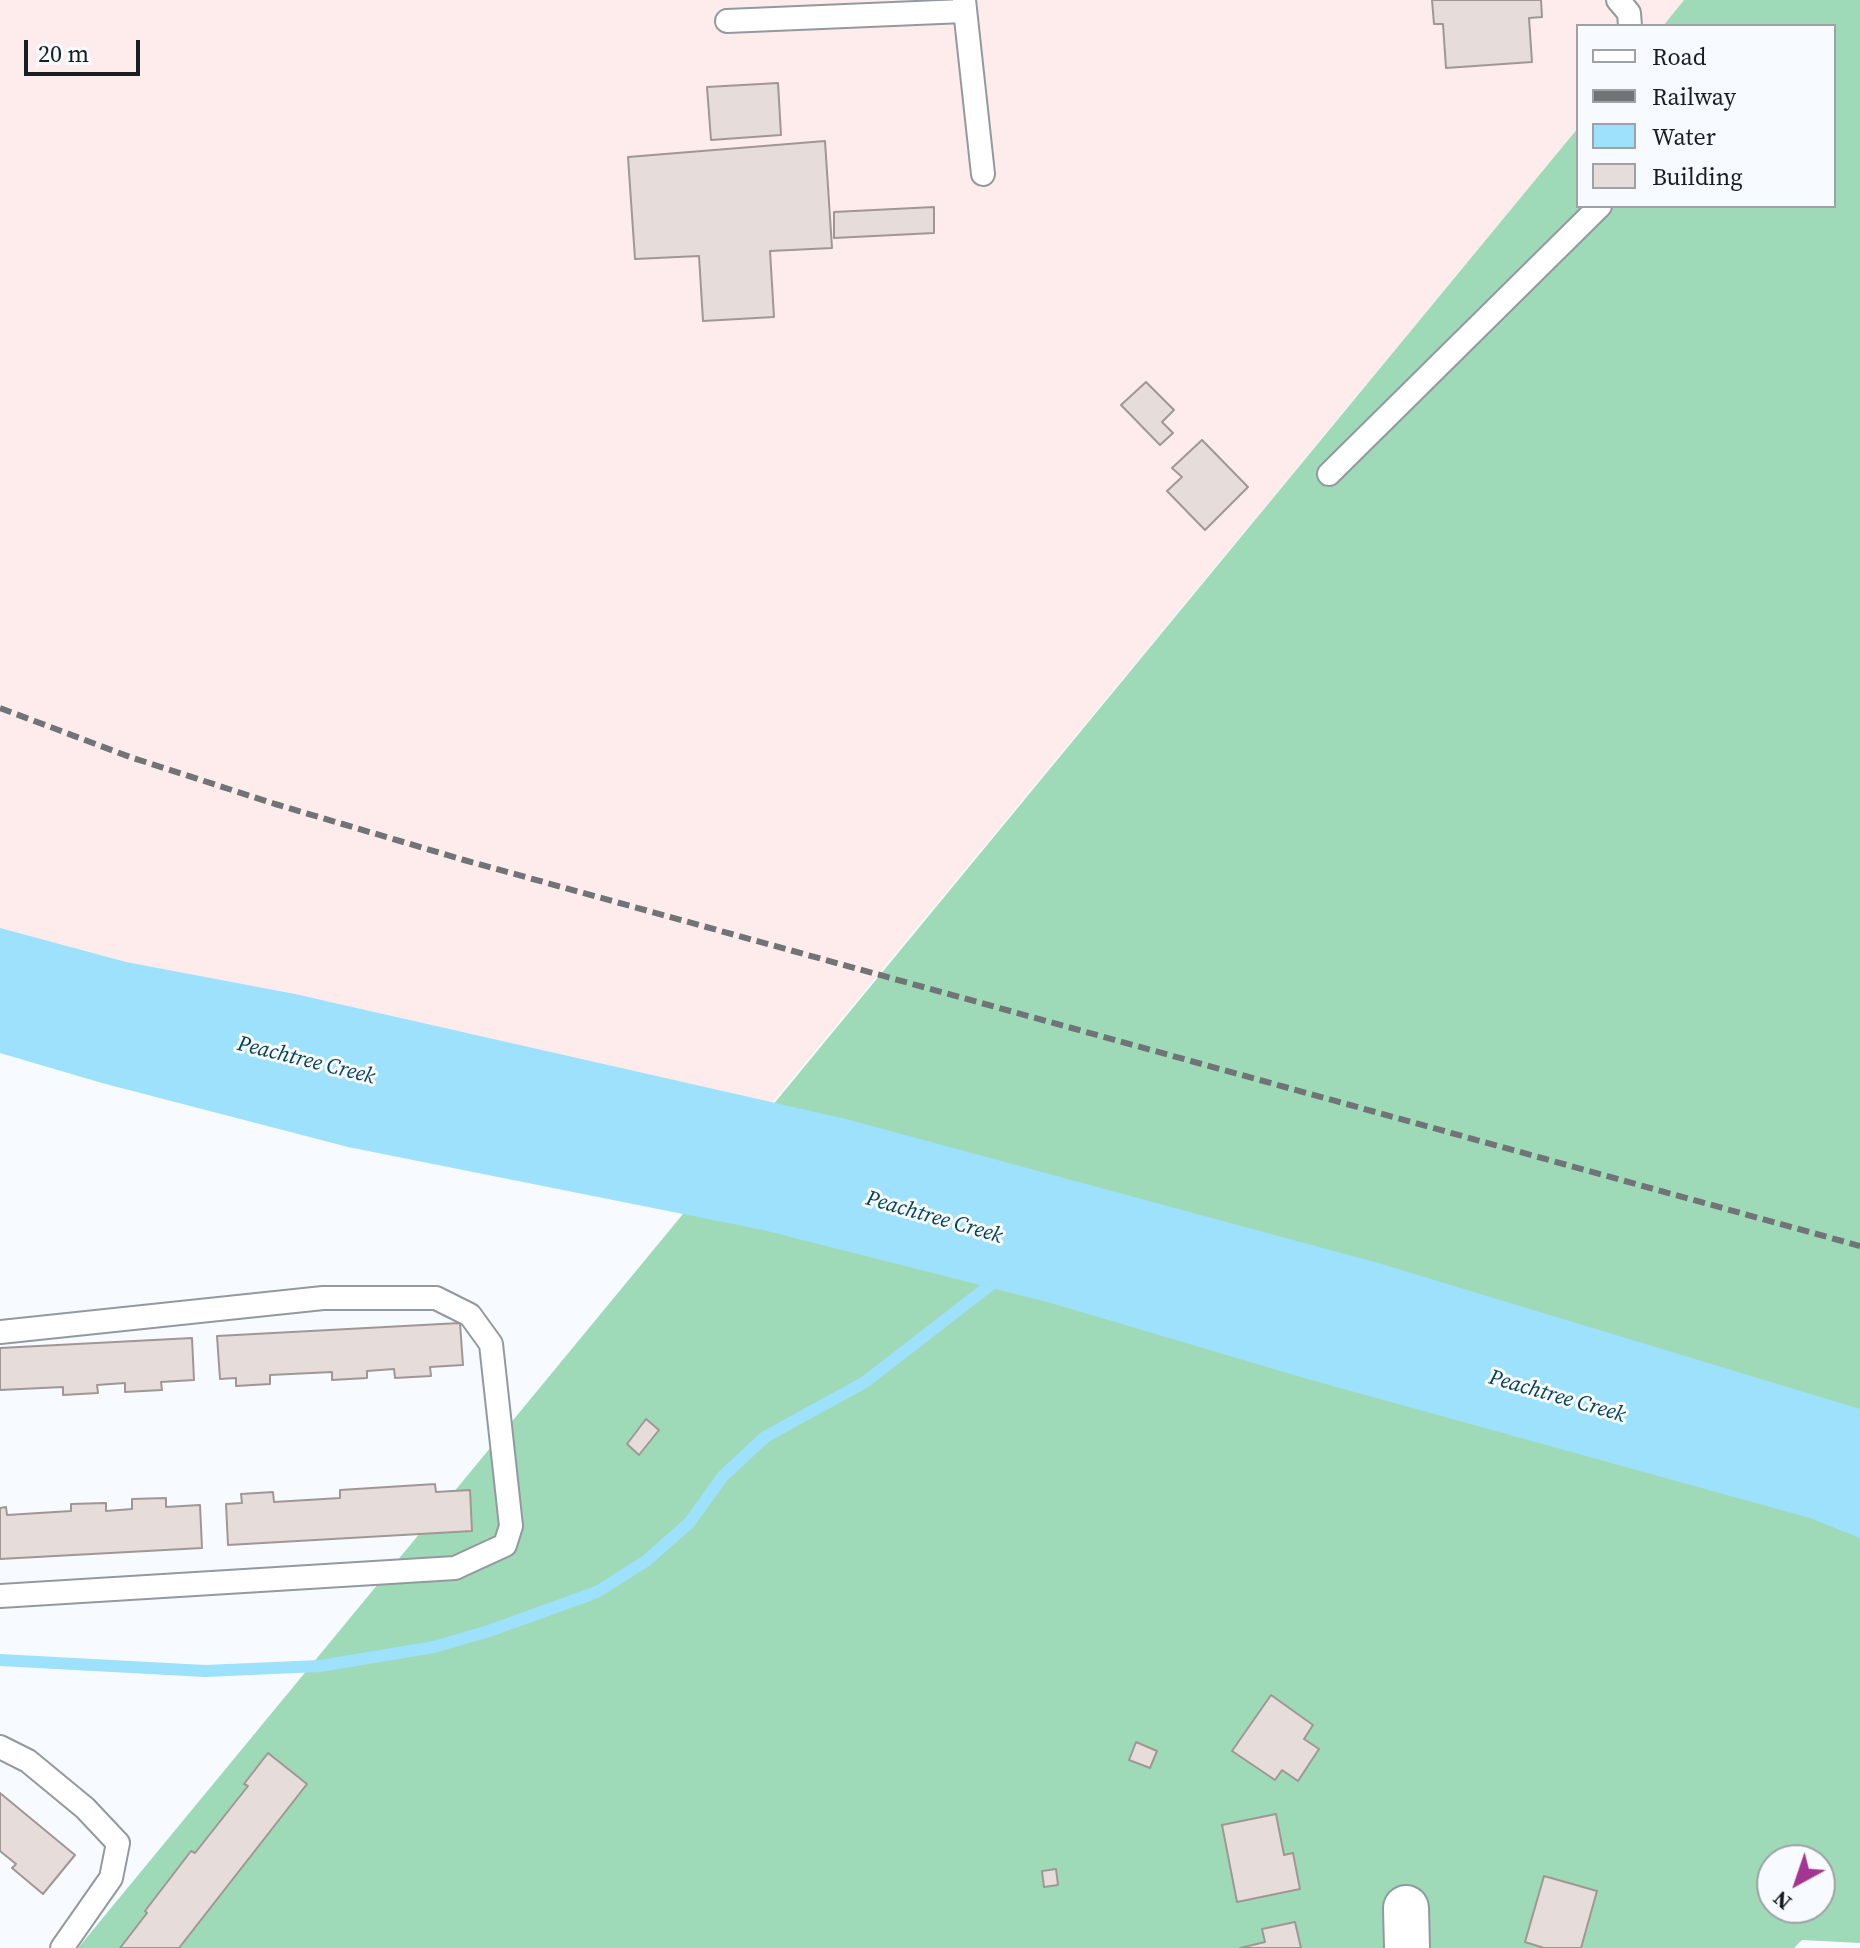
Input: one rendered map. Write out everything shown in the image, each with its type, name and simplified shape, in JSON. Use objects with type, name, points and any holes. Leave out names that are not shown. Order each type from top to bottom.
[{"type":"lane","points":[[1618,0],[1629,13],[1630,24]]},
{"type":"lane","points":[[727,21],[964,6],[983,174]]},
{"type":"lane","points":[[1329,474],[1598,208]]},
{"type":"lane","points":[[0,1332],[323,1298],[436,1298],[470,1315],[491,1344],[511,1526],[505,1545],[455,1568],[0,1596]]},
{"type":"lane","points":[[0,1747],[28,1761],[85,1808],[118,1843],[111,1878],[62,1948]]},
{"type":"shaded area","points":[[0,0],[1684,0],[1665,24],[1576,24],[1576,130],[744,1137],[0,1008]]},
{"type":"green space","points":[[1684,0],[1860,0],[1860,1943],[1802,1940],[1794,1948],[78,1948],[1576,130],[1576,208],[1836,208],[1836,24],[1665,24]]},
{"type":"water","name":"Peachtree Creek","points":[[0,928],[126,962],[295,994],[846,1119],[1378,1263],[1860,1409],[1860,1538],[1810,1518],[1304,1378],[1051,1303],[763,1230],[348,1147],[0,1053]]},
{"type":"building","points":[[1432,0],[1541,0],[1542,17],[1529,18],[1532,62],[1446,68],[1443,24],[1434,24]]},
{"type":"building","points":[[778,83],[781,135],[711,140],[707,87]]},
{"type":"building","points":[[825,141],[832,248],[770,251],[774,317],[703,321],[699,256],[635,259],[628,157]]},
{"type":"building","points":[[934,207],[934,233],[834,238],[834,212]]},
{"type":"building","points":[[1146,382],[1174,410],[1162,422],[1173,433],[1160,445],[1121,405]]},
{"type":"building","points":[[1202,440],[1248,487],[1205,530],[1167,491],[1182,477],[1172,468]]},
{"type":"building","points":[[460,1323],[463,1365],[430,1367],[431,1376],[395,1378],[394,1369],[367,1371],[367,1378],[332,1380],[332,1372],[270,1375],[270,1384],[236,1386],[236,1378],[220,1379],[217,1336]]},
{"type":"building","points":[[192,1338],[194,1380],[161,1382],[162,1390],[125,1392],[125,1383],[97,1385],[98,1393],[63,1395],[63,1387],[0,1390],[0,1348]]},
{"type":"building","points":[[646,1419],[659,1430],[639,1455],[627,1444]]},
{"type":"building","points":[[435,1484],[436,1492],[470,1490],[472,1531],[228,1545],[226,1504],[242,1503],[241,1494],[273,1492],[274,1502],[340,1498],[340,1490]]},
{"type":"building","points":[[166,1498],[166,1507],[200,1505],[202,1548],[0,1559],[0,1508],[6,1507],[7,1515],[71,1511],[71,1504],[106,1503],[106,1511],[132,1509],[132,1499]]},
{"type":"building","points":[[1271,1695],[1313,1725],[1304,1739],[1319,1749],[1298,1781],[1282,1770],[1275,1780],[1232,1751]]},
{"type":"building","points":[[1136,1742],[1157,1751],[1150,1768],[1129,1760]]},
{"type":"building","points":[[268,1753],[307,1784],[179,1948],[120,1948],[191,1851],[195,1853],[248,1786],[244,1784]]},
{"type":"building","points":[[0,1793],[75,1855],[43,1894],[12,1868],[16,1864],[0,1851]]},
{"type":"building","points":[[1276,1814],[1284,1855],[1293,1853],[1300,1889],[1237,1902],[1222,1825]]},
{"type":"building","points":[[1056,1869],[1058,1885],[1044,1887],[1042,1871]]},
{"type":"building","points":[[1544,1876],[1597,1891],[1581,1948],[1544,1948],[1525,1942]]},
{"type":"building","points":[[1295,1922],[1301,1948],[1240,1948],[1265,1942],[1262,1929]]},
{"type":"waterway","points":[[0,1660],[205,1671],[320,1666],[434,1647],[489,1631],[597,1592],[646,1561],[689,1523],[723,1476],[765,1437],[865,1382],[998,1279]]},
{"type":"railway","points":[[0,708],[130,757],[464,860],[1860,1246]]}]
